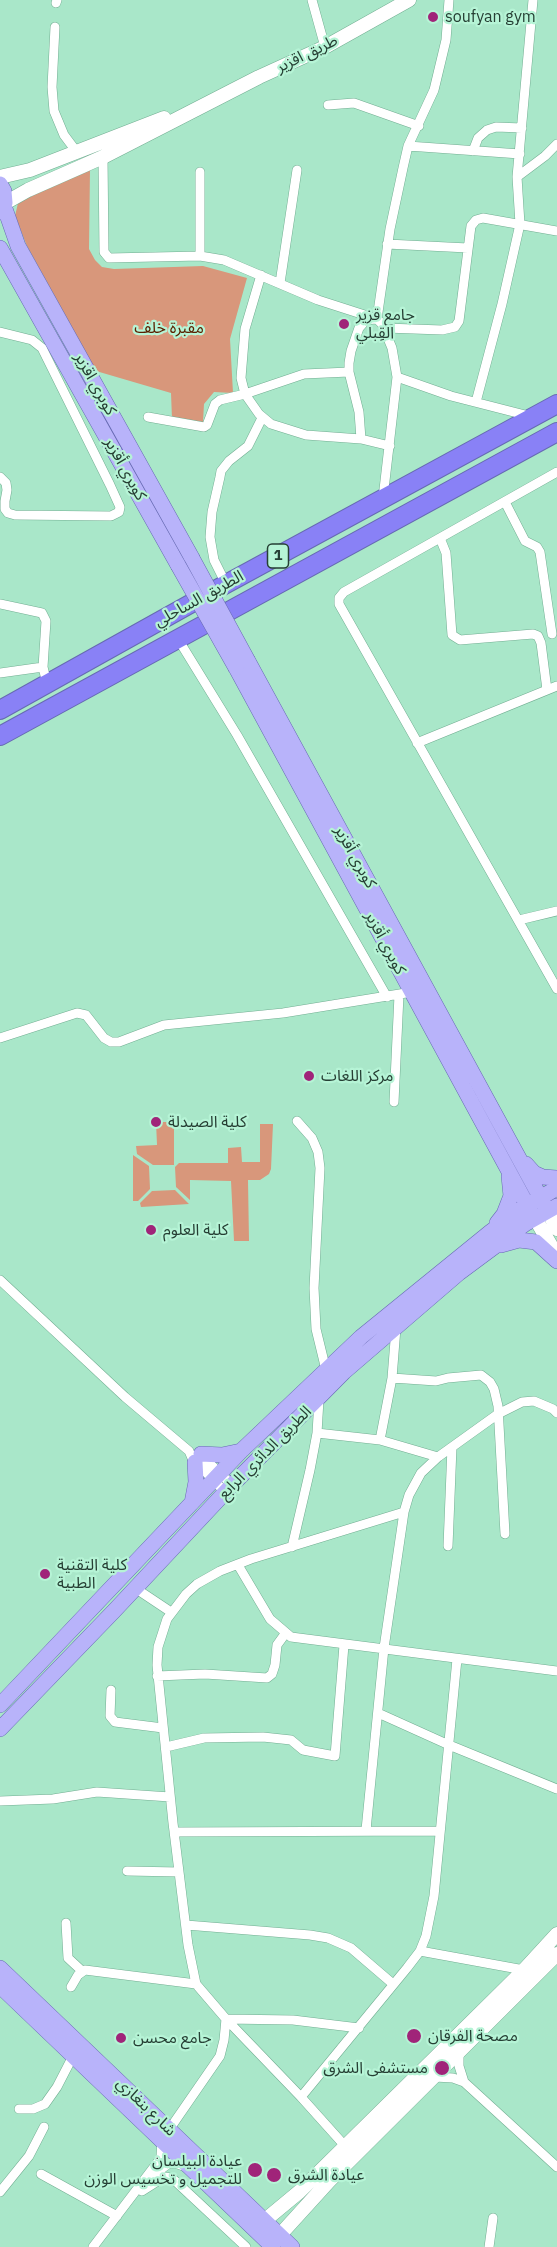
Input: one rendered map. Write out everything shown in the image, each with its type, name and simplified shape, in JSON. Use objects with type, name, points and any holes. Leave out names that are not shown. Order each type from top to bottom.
[{"type":"highway","name":"الطريق الساحلي","points":[[0,710],[45,675],[226,584],[557,404]]},
{"type":"highway","name":"الطريق الساحلي","points":[[0,736],[557,432]]},
{"type":"main road","name":"طريق اقزير","points":[[3,207],[28,190],[104,157],[203,105],[325,47],[409,0]]},
{"type":"main road","name":"طريق اقزير","points":[[0,177],[30,170],[203,105]]},
{"type":"main road","name":"كوبري اقزير","points":[[0,184],[4,192],[3,207],[18,246],[185,561]]},
{"type":"main road","name":"كويري أقزير","points":[[0,248],[185,561]]},
{"type":"main road","points":[[185,561],[242,665]]},
{"type":"main road","name":"كويري أقزير","points":[[242,665],[406,994],[509,1155]]},
{"type":"main road","name":"كوبري أقزير","points":[[242,665],[509,1155],[541,1207]]},
{"type":"main road","points":[[509,1155],[534,1173],[543,1177],[557,1178]]},
{"type":"main road","points":[[489,1233],[504,1214],[511,1196],[509,1155]]},
{"type":"main road","name":"الطريق الدائري الرابع","points":[[0,1729],[228,1488],[319,1400],[344,1372],[434,1293],[541,1207],[557,1188]]},
{"type":"main road","points":[[541,1207],[557,1229]]},
{"type":"main road","points":[[541,1207],[557,1256]]},
{"type":"main road","name":"الطريق الدائري الرابع","points":[[0,1705],[241,1451],[361,1337],[489,1233],[541,1207]]},
{"type":"main road","points":[[487,1251],[519,1240],[531,1241],[542,1246],[557,1261]]},
{"type":"main road","points":[[192,1504],[196,1482],[195,1456],[222,1455],[241,1451]]},
{"type":"main road","points":[[264,2221],[290,2200],[524,1970],[557,1934]]},
{"type":"main road","points":[[276,2241],[301,2210],[557,1954]]},
{"type":"main road","name":"شارع بنغازي","points":[[0,1968],[165,2134],[194,2171],[276,2241],[292,2247]]},
{"type":"main road","name":"شارع بنغازي","points":[[0,1986],[73,2056],[264,2221],[276,2241]]},
{"type":"main road","points":[[290,2200],[301,2210]]},
{"type":"street","points":[[312,0],[325,47]]},
{"type":"street","points":[[377,319],[387,244],[408,147],[434,90],[446,40],[449,0]]},
{"type":"street","points":[[476,402],[520,224],[517,177],[533,0]]},
{"type":"street","points":[[55,27],[52,87],[54,111],[64,135],[76,151]]},
{"type":"street","points":[[328,105],[354,103],[418,126]]},
{"type":"street","points":[[473,152],[478,138],[487,130],[496,127],[522,128]]},
{"type":"street","points":[[517,177],[557,144]]},
{"type":"street","points":[[408,147],[520,154]]},
{"type":"street","points":[[104,157],[106,255],[114,259],[200,256],[224,260],[336,307],[377,319],[385,328],[392,348],[397,377],[383,498]]},
{"type":"street","points":[[280,283],[297,170]]},
{"type":"street","points":[[200,171],[200,256]]},
{"type":"street","points":[[385,328],[442,330],[455,327],[459,321],[471,226],[476,220],[483,218],[557,231]]},
{"type":"street","points":[[387,244],[468,248]]},
{"type":"street","points":[[261,275],[245,329],[241,378],[245,394],[262,418],[271,424],[306,435],[361,439],[390,446]]},
{"type":"street","points":[[361,439],[359,412],[349,372],[351,351],[359,328],[366,321],[377,319]]},
{"type":"street","points":[[0,332],[32,340],[42,348],[110,485],[120,507],[119,512],[111,516],[8,513],[5,509],[6,483],[0,477]]},
{"type":"street","points":[[148,417],[204,427],[218,401],[304,374],[349,372]]},
{"type":"street","points":[[397,377],[430,390],[534,417]]},
{"type":"street","points":[[226,584],[214,560],[210,537],[221,471],[229,461],[248,446],[262,418]]},
{"type":"street","points":[[557,472],[344,592],[339,598],[339,604],[557,989]]},
{"type":"street","points":[[505,502],[525,541],[537,547],[540,552],[552,634]]},
{"type":"street","points":[[440,538],[446,553],[452,635],[460,640],[533,634],[537,636],[541,643],[547,690]]},
{"type":"street","points":[[0,604],[42,613],[46,621],[45,675],[0,673]]},
{"type":"street","points":[[178,639],[237,735],[387,997]]},
{"type":"street","points":[[417,743],[557,686]]},
{"type":"street","points":[[519,920],[557,911]]},
{"type":"street","points":[[0,1038],[77,1013],[86,1015],[104,1038],[111,1042],[119,1042],[164,1025],[283,1013],[406,994],[394,1102]]},
{"type":"street","points":[[297,1121],[316,1145],[320,1168],[314,1288],[316,1329],[326,1370]]},
{"type":"street","points":[[0,1280],[125,1397],[195,1456],[228,1488]]},
{"type":"street","points":[[380,1440],[392,1378],[396,1328]]},
{"type":"street","points":[[392,1378],[436,1381],[481,1375],[488,1379],[494,1389],[498,1414],[505,1534]]},
{"type":"street","points":[[292,1547],[303,1506],[316,1433],[319,1400]]},
{"type":"street","points":[[366,1830],[384,1648],[404,1512],[415,1481],[438,1457],[498,1414],[522,1402],[534,1401],[544,1404],[557,1413]]},
{"type":"street","points":[[316,1433],[380,1440],[438,1457]]},
{"type":"street","points":[[448,1546],[452,1447]]},
{"type":"street","points":[[345,2146],[196,1984],[188,1945],[170,1797],[157,1676],[158,1647],[171,1612],[197,1584],[220,1571],[404,1512]]},
{"type":"street","points":[[238,1565],[270,1619],[291,1637],[557,1671]]},
{"type":"street","points":[[135,1588],[171,1612]]},
{"type":"street","points":[[157,1676],[215,1674],[267,1678],[272,1674],[275,1665],[277,1645],[285,1634]]},
{"type":"street","points":[[166,1747],[204,1738],[263,1737],[287,1739],[303,1750],[335,1756],[344,1645]]},
{"type":"street","points":[[301,2097],[420,1951],[426,1936],[434,1896],[457,1659]]},
{"type":"street","points":[[111,1690],[110,1716],[115,1722],[163,1728]]},
{"type":"street","points":[[378,1713],[557,1789]]},
{"type":"street","points":[[0,1801],[53,1799],[97,1792],[170,1797]]},
{"type":"street","points":[[175,1832],[439,1830]]},
{"type":"street","points":[[127,1871],[179,1872]]},
{"type":"street","points":[[66,1923],[68,1959],[82,1971],[196,1984]]},
{"type":"street","points":[[186,1925],[328,1938],[351,1948],[393,1984]]},
{"type":"street","points":[[420,1951],[524,1970]]},
{"type":"street","points":[[71,1987],[82,1971]]},
{"type":"street","points":[[226,2019],[293,2020],[359,2028]]},
{"type":"street","points":[[93,2247],[161,2157],[165,2134],[207,2078],[220,2056],[226,2019]]},
{"type":"street","points":[[459,2054],[459,2066],[464,2082]]},
{"type":"street","points":[[19,2109],[33,2109],[45,2104],[73,2056]]},
{"type":"street","points":[[435,2077],[453,2078],[464,2082],[557,2167]]},
{"type":"street","points":[[0,2192],[29,2156],[44,2127]]},
{"type":"street","points":[[144,2182],[168,2163],[180,2164],[194,2171]]},
{"type":"street","points":[[41,2174],[117,2216]]},
{"type":"street","points":[[124,2207],[147,2187],[168,2177],[176,2180],[246,2247]]},
{"type":"street","points":[[489,2247],[493,2218]]},
{"type":"green space","name":"مقبرة خلف","points":[[90,169],[89,249],[102,267],[114,269],[203,266],[247,278],[230,339],[233,393],[214,392],[204,404],[203,422],[172,419],[171,393],[96,371],[27,246],[15,216],[18,203],[26,197]]},
{"type":"green space","points":[[156,1122],[174,1122],[174,1165],[153,1165],[137,1154],[136,1146],[157,1145]]},
{"type":"green space","points":[[260,1124],[273,1124],[271,1169],[269,1174],[260,1180],[248,1180],[249,1241],[234,1241],[231,1181],[190,1180],[190,1200],[176,1187],[175,1167],[179,1163],[228,1163],[228,1148],[241,1147],[242,1162],[260,1162]]},
{"type":"green space","points":[[133,1155],[149,1166],[150,1189],[138,1201],[133,1201]]},
{"type":"green space","points":[[175,1190],[189,1204],[141,1207],[140,1203],[152,1191]]},
{"type":"place","name":"soufyan gym","points":[[433,17]]},
{"type":"place","name":"جامع قزير القِبلي","points":[[344,324]]},
{"type":"place","name":"مركز اللغات","points":[[309,1076]]},
{"type":"place","name":"كلية الصيدلة","points":[[156,1122]]},
{"type":"place","name":"كلية العلوم","points":[[151,1230]]},
{"type":"place","name":"كلية التقنية الطبية","points":[[45,1574]]},
{"type":"place","name":"مصحة الفرقان","points":[[414,2036]]},
{"type":"place","name":"جامع محسن","points":[[121,2038]]},
{"type":"place","name":"مستشفى الشرق","points":[[442,2068]]},
{"type":"place","name":"عيادة البيلسان للتجميل و تخسيس الوزن","points":[[255,2170]]},
{"type":"place","name":"عيادة الشرق","points":[[274,2175]]}]
